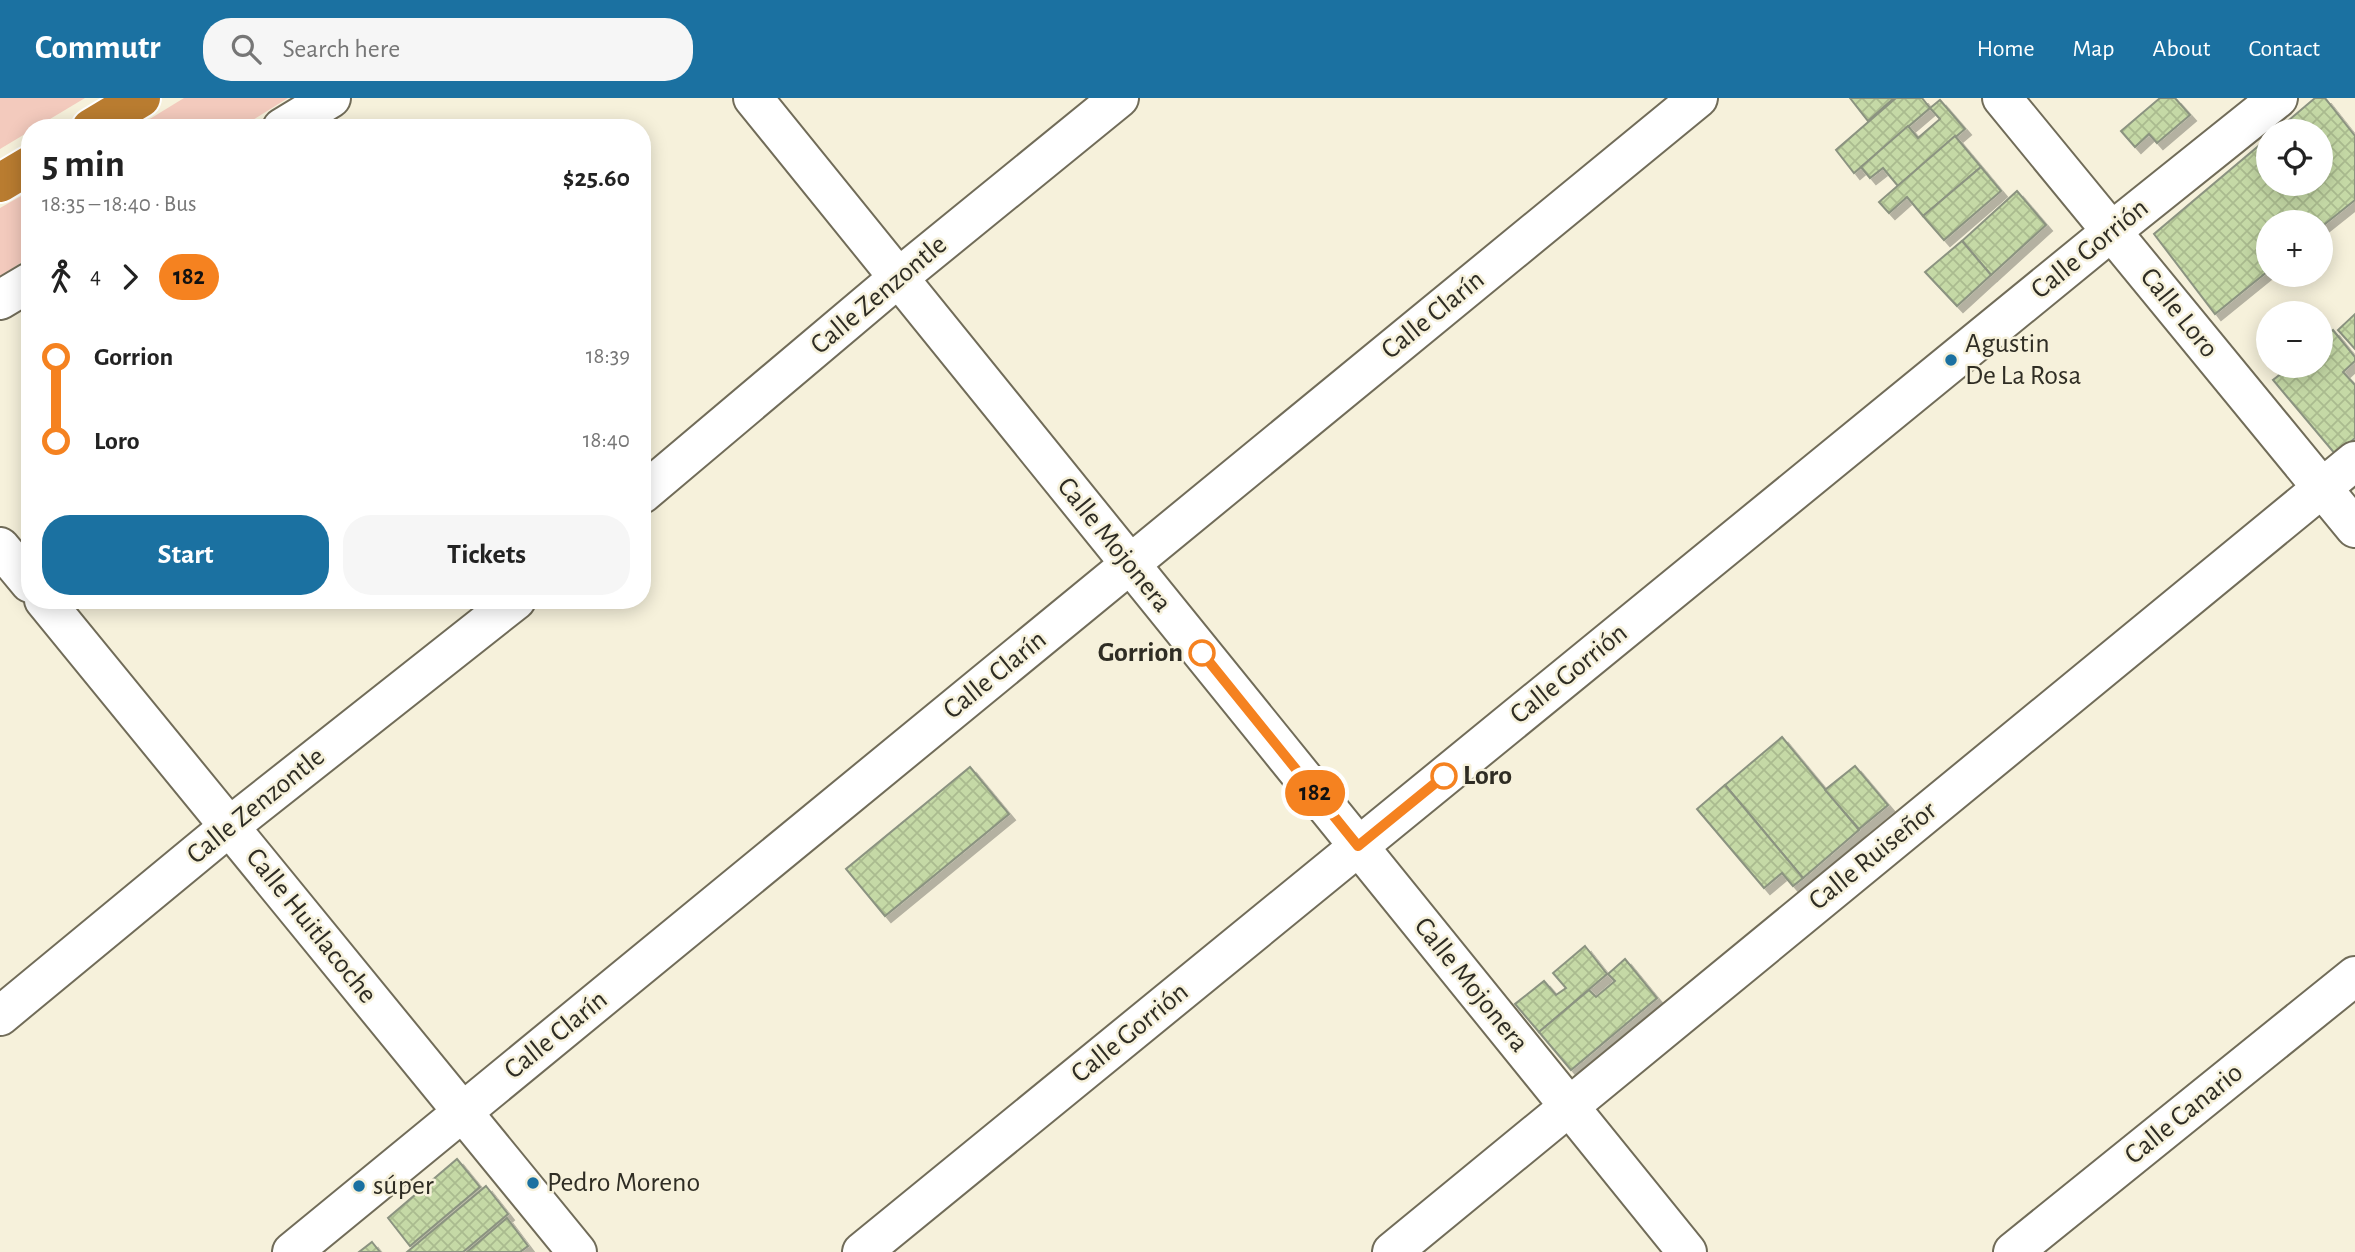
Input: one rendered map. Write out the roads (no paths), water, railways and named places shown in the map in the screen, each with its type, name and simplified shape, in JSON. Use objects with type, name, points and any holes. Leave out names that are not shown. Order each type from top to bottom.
[{"type":"highway","points":[[106,119],[141,98]]},
{"type":"highway","points":[[0,183],[21,170]]},
{"type":"street","points":[[297,119],[331,98]]},
{"type":"street","name":"Calle Mojonera","points":[[753,98],[1687,1252]]},
{"type":"street","name":"Calle Zenzontle","points":[[651,486],[898,278],[1119,98]]},
{"type":"street","name":"Calle Clarín","points":[[292,1252],[1698,98]]},
{"type":"street","name":"Calle Loro","points":[[2002,98],[2355,528]]},
{"type":"street","name":"Calle Gorrión","points":[[862,1252],[2278,98]]},
{"type":"street","points":[[0,300],[21,287]]},
{"type":"street","name":"Calle Ruiseñor","points":[[1392,1252],[2355,461]]},
{"type":"street","points":[[0,547],[21,572]]},
{"type":"street","name":"Calle Huitlacoche","points":[[51,609],[577,1252]]},
{"type":"street","name":"Calle Zenzontle","points":[[0,1016],[230,826],[505,609]]},
{"type":"street","name":"Calle Canario","points":[[2013,1252],[2355,976]]},
{"type":"place","name":"Agustin De La Rosa","points":[[1951,360]]},
{"type":"place","name":"Gorrion","points":[[1202,653]]},
{"type":"place","name":"Loro","points":[[1444,776]]},
{"type":"place","name":"Pedro Moreno","points":[[533,1183]]},
{"type":"place","name":"súper","points":[[359,1186]]}]
